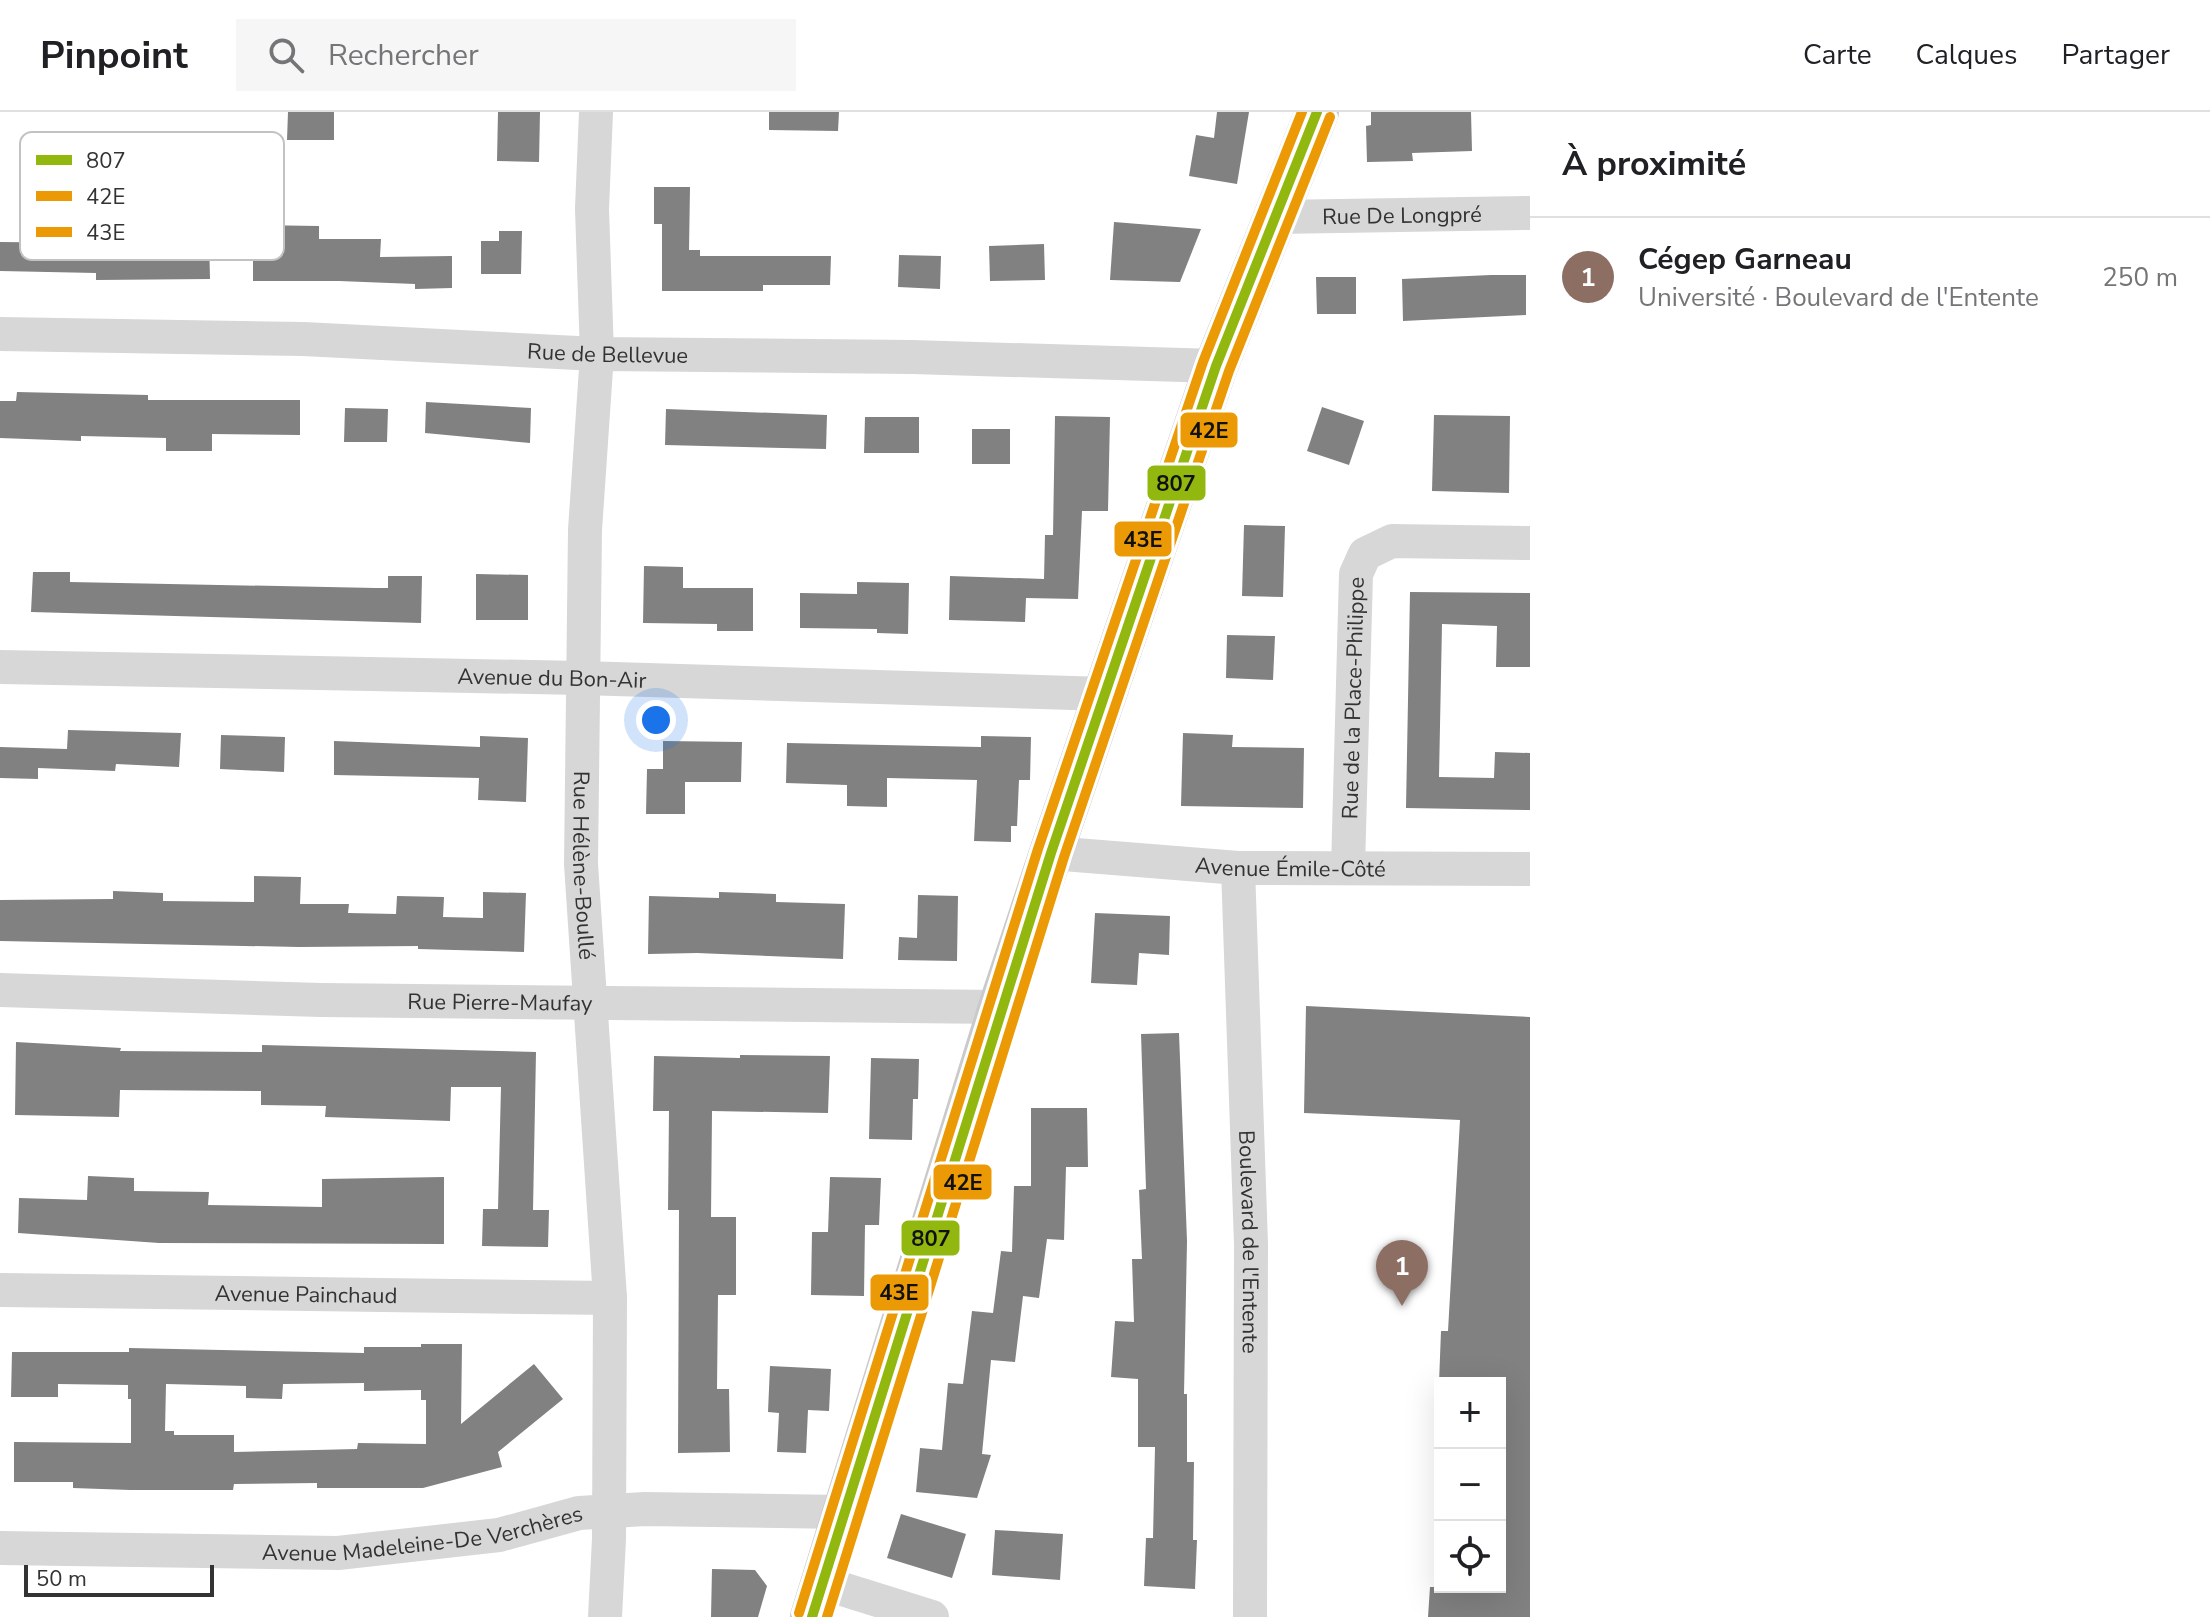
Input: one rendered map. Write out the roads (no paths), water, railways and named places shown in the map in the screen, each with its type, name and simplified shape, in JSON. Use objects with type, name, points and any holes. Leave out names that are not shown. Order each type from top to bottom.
[{"type":"main road","points":[[818,1600],[1000,1007],[1051,853],[1216,366],[1317,112]]},
{"type":"street","name":"Rue Hélène-Boullé","points":[[596,112],[592,209],[597,354],[585,530],[581,864],[610,1298],[605,1617]]},
{"type":"street","name":"Rue De Longpré","points":[[1276,217],[1530,213]]},
{"type":"street","name":"Rue de Bellevue","points":[[0,334],[303,339],[597,354],[912,357],[1216,366]]},
{"type":"street","name":"Rue de la Place-Philippe","points":[[1348,868],[1356,574],[1365,554],[1392,541],[1530,543]]},
{"type":"street","name":"Avenue du Bon-Air","points":[[0,667],[581,678],[1105,694]]},
{"type":"street","name":"Avenue Émile-Côté","points":[[1051,853],[1238,868],[1530,869]]},
{"type":"street","name":"Boulevard de l'Entente","points":[[1238,868],[1251,1260],[1250,1617]]},
{"type":"street","name":"Rue Pierre-Maufay","points":[[0,990],[321,1000],[1000,1007]]},
{"type":"street","name":"Avenue Painchaud","points":[[0,1290],[610,1298]]},
{"type":"street","name":"Avenue Madeleine-De Verchères","points":[[0,1548],[338,1553],[499,1535],[579,1513],[844,1512]]},
{"type":"street","points":[[818,1600],[932,1617]]},
{"type":"place","name":"Cégep Garneau","points":[[1402,1306]]}]
